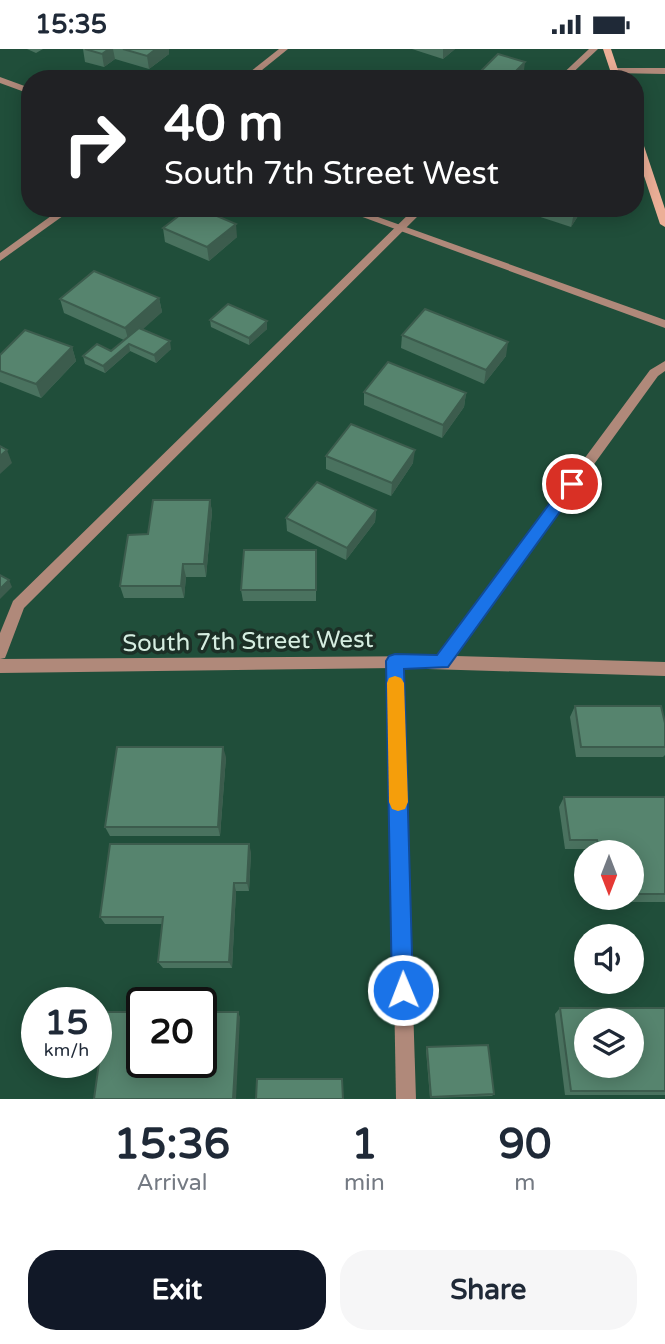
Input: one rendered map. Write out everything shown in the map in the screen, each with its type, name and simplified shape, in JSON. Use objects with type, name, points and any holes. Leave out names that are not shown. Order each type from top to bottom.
[{"type":"main road","points":[[607,49],[614,70]]},
{"type":"main road","points":[[644,158],[663,209],[665,225]]},
{"type":"street","points":[[257,70],[284,49]]},
{"type":"street","points":[[571,70],[594,49]]},
{"type":"street","points":[[644,73],[665,71]]},
{"type":"street","points":[[0,80],[21,88]]},
{"type":"street","points":[[0,258],[57,217]]},
{"type":"street","points":[[368,217],[665,324]]},
{"type":"street","points":[[0,653],[18,605],[411,217]]},
{"type":"street","points":[[442,662],[654,373],[665,365]]},
{"type":"street","points":[[395,661],[405,1099]]},
{"type":"street","name":"South 7th Street West","points":[[0,666],[395,661],[665,669]]},
{"type":"building","points":[[85,49],[109,49],[102,54]]},
{"type":"building","points":[[123,49],[156,49],[147,56]]},
{"type":"building","points":[[498,54],[525,62],[517,70],[482,70]]},
{"type":"building","points":[[177,217],[219,217],[236,224],[207,247],[163,228]]},
{"type":"building","points":[[94,271],[159,298],[125,328],[60,299]]},
{"type":"building","points":[[228,304],[267,321],[249,338],[210,320]]},
{"type":"building","points":[[425,309],[508,342],[486,370],[402,335]]},
{"type":"building","points":[[139,328],[170,341],[154,355],[129,344],[103,366],[83,356],[97,344],[111,351]]},
{"type":"building","points":[[25,330],[72,347],[36,384],[0,371],[0,355]]},
{"type":"building","points":[[388,362],[466,393],[443,425],[364,392]]},
{"type":"building","points":[[351,424],[415,450],[392,483],[326,456]]},
{"type":"building","points":[[0,446],[7,450],[0,456]]},
{"type":"building","points":[[317,482],[376,510],[347,548],[286,518]]},
{"type":"building","points":[[153,500],[210,500],[204,564],[183,564],[181,586],[120,586],[128,535],[148,534]]},
{"type":"building","points":[[244,550],[316,550],[316,590],[241,590]]},
{"type":"building","points":[[0,575],[9,580],[0,589]]},
{"type":"building","points":[[575,706],[661,706],[665,723],[665,747],[581,747]]},
{"type":"building","points":[[117,747],[223,747],[218,827],[105,827]]},
{"type":"building","points":[[564,797],[665,797],[665,894],[644,894],[644,840],[570,840]]},
{"type":"building","points":[[110,844],[249,844],[247,883],[234,883],[229,962],[158,962],[163,917],[100,917]]},
{"type":"building","points":[[560,1008],[574,1008],[574,1078],[644,1078],[644,1008],[665,1008],[665,1091],[571,1091]]},
{"type":"building","points":[[112,1012],[126,1012],[126,1078],[217,1078],[217,1012],[238,1012],[233,1099],[94,1099],[97,1078],[112,1078]]},
{"type":"building","points":[[488,1045],[494,1094],[431,1097],[427,1047]]},
{"type":"building","points":[[257,1079],[342,1079],[343,1099],[256,1099]]},
{"type":"slow traffic","points":[[395,683],[398,802]]},
{"type":"route","points":[[403,990],[395,661],[442,662],[572,484]]}]
